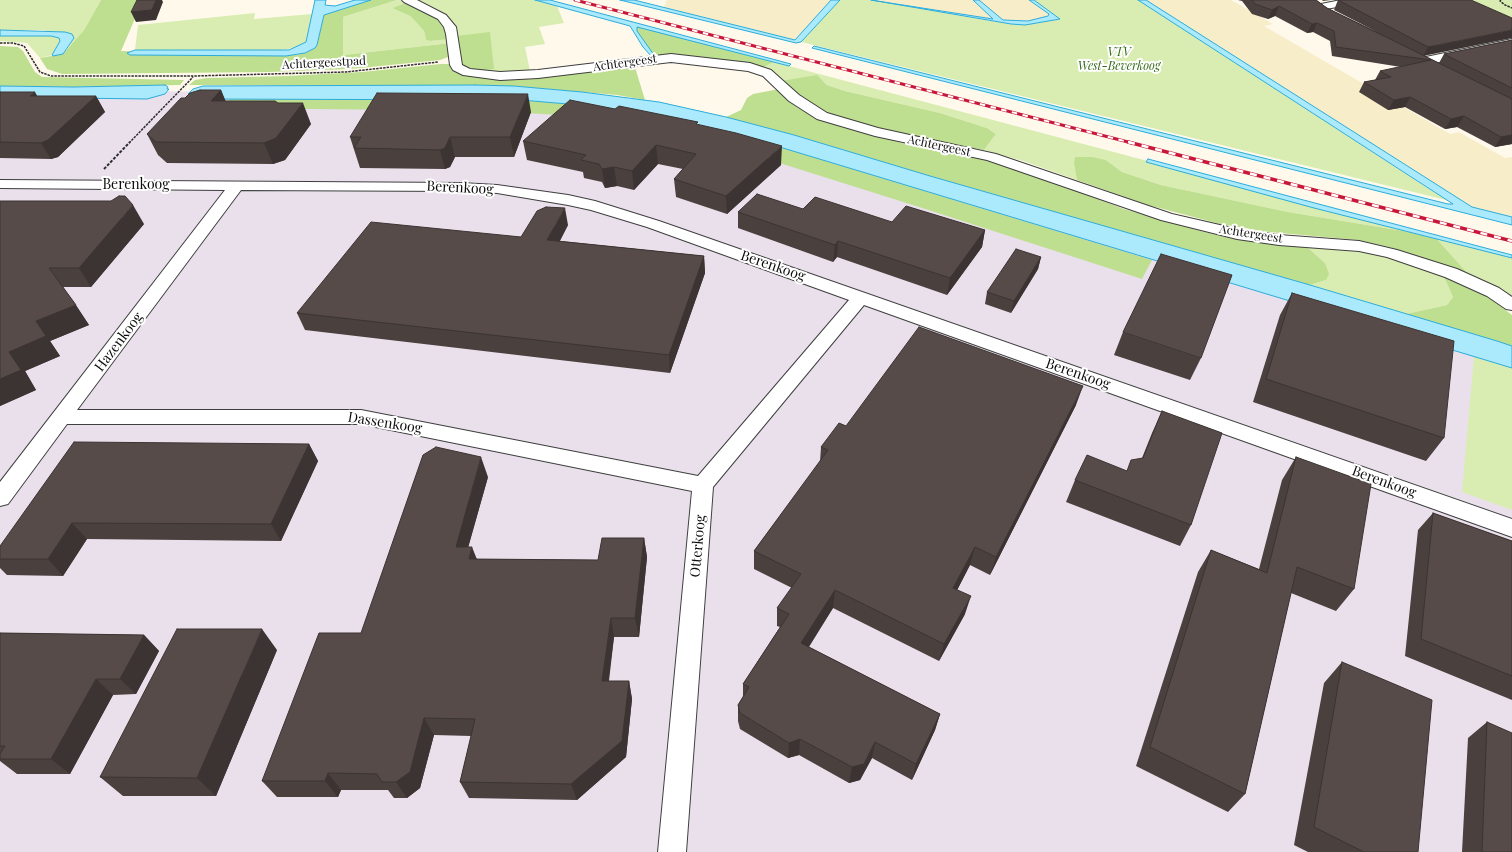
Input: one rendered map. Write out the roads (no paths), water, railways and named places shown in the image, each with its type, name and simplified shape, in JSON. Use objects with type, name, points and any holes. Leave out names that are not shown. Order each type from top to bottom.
[{"type":"street","name":"Achtergeest","points":[[408,0],[442,17],[450,27],[457,68],[467,72],[500,76],[538,74],[671,58],[750,67],[767,73],[794,98],[822,116],[875,132],[991,158],[1167,216],[1237,234],[1279,240],[1359,246],[1390,253],[1451,273],[1488,289],[1512,305]]},
{"type":"street","points":[[1307,0],[1335,17]]},
{"type":"street","points":[[1320,7],[1360,0]]},
{"type":"street","points":[[1421,62],[1512,43]]},
{"type":"street","points":[[1408,55],[1435,69]]},
{"type":"street","name":"Berenkoog","points":[[0,184],[460,187],[497,190],[568,200],[647,222],[1512,528]]},
{"type":"street","name":"Hazenkoog","points":[[0,498],[237,185]]},
{"type":"street","points":[[703,485],[861,298]]},
{"type":"street","name":"Dassenkoog","points":[[62,417],[361,417],[703,485]]},
{"type":"street","name":"Otterkoog","points":[[672,852],[703,485]]},
{"type":"water","points":[[315,0],[326,0],[325,5],[335,6],[355,0],[371,0],[324,15],[317,45],[315,48],[305,53],[286,56],[130,55],[127,53],[135,50],[289,50],[306,42]]},
{"type":"water","points":[[535,0],[550,0],[791,64],[789,66],[637,27],[637,31],[654,55],[651,56],[643,47],[630,26]]},
{"type":"water","points":[[620,0],[634,0],[795,40],[831,0],[840,0],[801,42],[796,43]]},
{"type":"water","points":[[871,0],[993,19],[973,0],[979,0],[1003,20],[1028,21],[1048,16],[1049,14],[1029,0],[1034,0],[1060,19],[1025,25],[1011,24]]},
{"type":"water","points":[[1138,0],[1146,0],[1472,207],[1512,217],[1512,225],[812,48],[814,46],[1448,204],[1453,204]]},
{"type":"water","points":[[0,30],[65,32],[72,34],[74,38],[63,54],[53,56],[52,55],[60,41],[59,38],[51,36],[0,36]]},
{"type":"water","points":[[165,85],[168,87],[167,89],[169,89],[165,94],[147,99],[0,97],[0,86],[74,87]]},
{"type":"water","points":[[203,86],[514,86],[582,92],[659,102],[726,117],[794,135],[1497,341],[1512,346],[1512,368],[763,142],[624,111],[591,106],[521,100],[196,99],[191,94],[188,94],[193,89]]},
{"type":"water","points":[[1148,159],[1512,255],[1512,258],[1314,208],[1146,162]]},
{"type":"railway","points":[[575,0],[1132,143]]},
{"type":"railway","points":[[1128,142],[1512,241]]},
{"type":"park label","name":"VTV West-Beverkoog","points":[[1119,59]]}]
